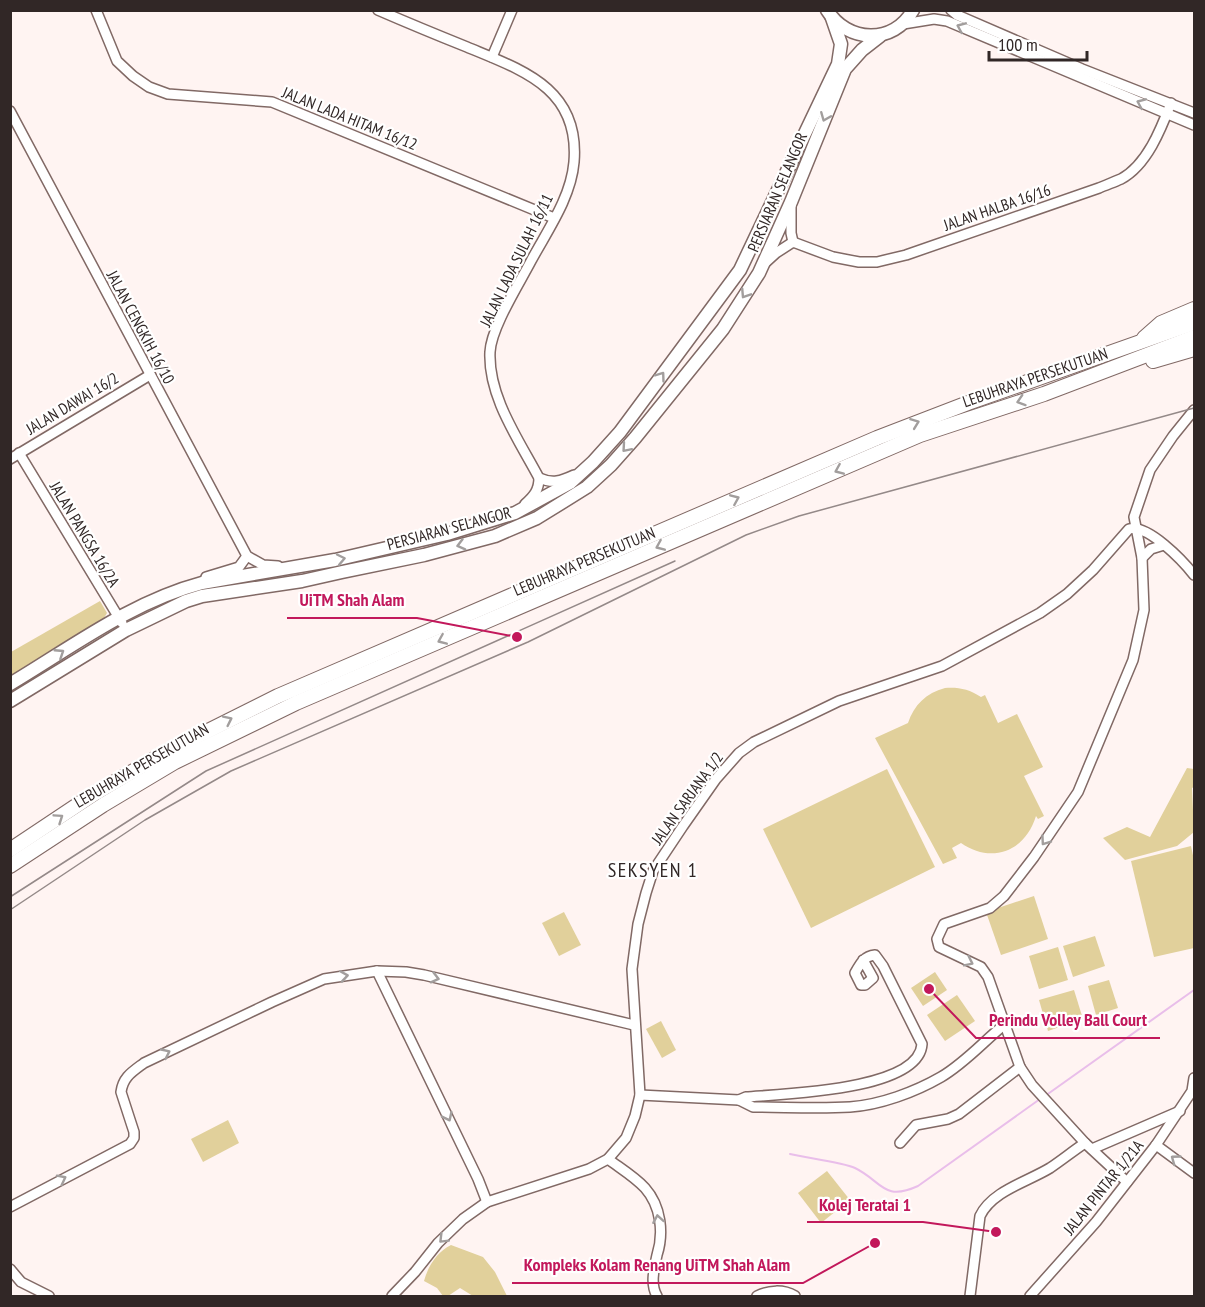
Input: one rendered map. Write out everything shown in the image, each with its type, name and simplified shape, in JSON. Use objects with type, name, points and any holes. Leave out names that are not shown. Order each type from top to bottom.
[{"type":"highway","points":[[1141,341],[1161,323],[1194,309]]},
{"type":"highway","name":"LEBUHRAYA PERSEKUTUAN","points":[[10,850],[94,794],[159,756],[278,696],[877,438],[968,403],[1194,323]]},
{"type":"highway","name":"LEBUHRAYA PERSEKUTUAN","points":[[10,866],[103,805],[175,762],[296,702],[920,435],[1044,394],[1194,337]]},
{"type":"highway","points":[[1044,394],[1194,349]]},
{"type":"main road","points":[[903,24],[914,10]]},
{"type":"main road","points":[[830,14],[842,27],[854,34],[880,36]]},
{"type":"main road","name":"PERSIARAN SELANGOR","points":[[10,684],[118,617],[181,588],[306,566],[437,537],[515,513],[570,483],[620,432],[740,270],[838,64],[841,45],[830,14]]},
{"type":"main road","name":"PERSIARAN SELANGOR","points":[[10,701],[126,630],[178,604],[202,596],[302,581],[424,555],[495,536],[537,518],[587,487],[635,438],[723,329],[765,263],[845,69],[862,50],[880,36],[892,32],[903,24]]},
{"type":"street","name":"JALAN LADA HITAM 16/12","points":[[96,10],[117,61],[149,87],[168,94],[272,102],[554,218]]},
{"type":"street","name":"JALAN LADA SULAH 16/11","points":[[378,10],[520,69],[543,83],[555,95],[569,120],[574,162],[568,189],[500,322],[490,352],[494,384],[500,402],[540,478]]},
{"type":"street","points":[[492,57],[512,10]]},
{"type":"street","points":[[951,10],[957,15],[1082,69],[1194,113]]},
{"type":"street","points":[[903,24],[934,19],[947,21],[1194,125]]},
{"type":"street","name":"JALAN HALBA 16/16","points":[[793,243],[833,257],[859,262],[877,262],[906,255],[1123,178],[1143,158],[1152,144],[1171,103]]},
{"type":"street","name":"JALAN CENGKIH 16/10","points":[[10,111],[247,556]]},
{"type":"street","points":[[765,263],[793,243],[791,202]]},
{"type":"street","name":"JALAN DAWAI 16/2","points":[[15,456],[150,375]]},
{"type":"street","points":[[1127,1182],[1048,1103],[1020,1067],[988,977],[981,967],[939,947],[937,939],[944,924],[990,908],[1004,896],[1034,857],[1078,792],[1133,660],[1144,610],[1142,558],[1139,539],[1134,527],[1134,517],[1150,470],[1194,410]]},
{"type":"street","name":"JALAN PANGSA 16/2A","points":[[15,456],[126,630]]},
{"type":"street","points":[[515,513],[535,495],[540,478],[552,483],[561,481],[592,462]]},
{"type":"street","points":[[1134,527],[1164,545],[1194,575]]},
{"type":"street","name":"JALAN SARJANA 1/2","points":[[392,1296],[438,1244],[464,1219],[488,1202],[580,1173],[608,1159],[626,1138],[640,1095],[632,969],[638,924],[653,871],[703,798],[739,753],[754,742],[839,701],[942,666],[1040,613],[1081,582],[1125,532],[1134,527]]},
{"type":"street","points":[[1142,558],[1151,549],[1164,545]]},
{"type":"street","points":[[181,588],[239,567],[247,556],[263,565],[306,566]]},
{"type":"street","points":[[739,1100],[746,1097],[848,1088],[875,1082],[903,1068],[916,1058],[921,1051],[921,1044],[883,966],[875,955],[863,960]]},
{"type":"street","points":[[377,971],[488,1202]]},
{"type":"street","points":[[10,1207],[130,1144],[134,1135],[121,1092],[127,1076],[144,1064],[324,979],[377,971],[406,972],[634,1025]]},
{"type":"street","points":[[640,1095],[739,1100],[753,1107],[849,1107],[870,1104],[920,1087],[942,1076],[957,1066],[1005,1024]]},
{"type":"street","points":[[900,1143],[916,1125],[948,1119],[959,1114],[1020,1067]]},
{"type":"street","name":"JALAN PINTAR 1/21A","points":[[1030,1296],[1096,1222],[1156,1145],[1193,1091],[1194,1078]]},
{"type":"street","points":[[970,1296],[980,1216],[985,1206],[994,1198],[1089,1146],[1180,1111]]},
{"type":"street","points":[[1156,1145],[1194,1173]]},
{"type":"street","points":[[608,1159],[646,1189],[660,1216],[660,1246],[652,1284],[657,1296]]},
{"type":"street","points":[[10,1269],[21,1282],[49,1296]]},
{"type":"street","points":[[757,1296],[774,1291],[795,1296]]},
{"type":"shaded area","points":[[100,601],[107,613],[104,618],[11,679],[11,652]]},
{"type":"shaded area","points":[[945,688],[963,689],[981,697],[985,695],[998,723],[1017,714],[1043,767],[1024,776],[1044,816],[1038,819],[1036,816],[1024,838],[1006,851],[984,853],[961,843],[952,848],[957,858],[943,864],[875,738],[908,723],[922,701],[932,693]]},
{"type":"shaded area","points":[[1187,768],[1194,769],[1194,787],[1192,788],[1194,832],[1177,846],[1125,860],[1103,838],[1127,827],[1150,837]]},
{"type":"shaded area","points":[[887,769],[935,867],[811,928],[763,829]]},
{"type":"shaded area","points":[[1191,846],[1194,860],[1194,948],[1154,957],[1131,861]]},
{"type":"shaded area","points":[[1034,896],[1048,939],[1001,955],[986,912]]},
{"type":"shaded area","points":[[564,912],[581,945],[559,956],[542,923]]},
{"type":"shaded area","points":[[1095,936],[1105,966],[1073,977],[1063,946]]},
{"type":"shaded area","points":[[1058,947],[1068,980],[1039,989],[1029,956]]},
{"type":"shaded area","points":[[935,972],[947,990],[923,1006],[911,988]]},
{"type":"shaded area","points":[[1109,980],[1118,1008],[1096,1015],[1088,986]]},
{"type":"shaded area","points":[[1074,990],[1083,1019],[1048,1031],[1039,1000]]},
{"type":"shaded area","points":[[957,995],[975,1021],[945,1041],[927,1015]]},
{"type":"shaded area","points":[[661,1021],[676,1050],[662,1058],[646,1029]]},
{"type":"shaded area","points":[[228,1120],[239,1143],[203,1162],[191,1139]]},
{"type":"shaded area","points":[[827,1171],[850,1200],[821,1223],[798,1193]]},
{"type":"shaded area","points":[[451,1245],[483,1257],[495,1272],[507,1296],[473,1296],[460,1288],[448,1296],[443,1296],[437,1288],[424,1281],[434,1260],[441,1251]]},
{"type":"waterway","points":[[1045,1096],[1194,990]]},
{"type":"waterway","points":[[790,1154],[855,1168],[884,1188],[897,1192],[918,1186],[1040,1099]]},
{"type":"tram line","points":[[10,910],[145,820],[231,771],[528,642],[746,535],[799,516],[1194,408]]},
{"type":"tram line","points":[[10,897],[206,771],[675,561]]},
{"type":"place","name":"UiTM Shah Alam","points":[[517,637]]},
{"type":"place","name":"Perindu Volley Ball Court","points":[[929,989]]},
{"type":"place","name":"Kolej Teratai 1","points":[[996,1232]]},
{"type":"place","name":"Kompleks Kolam Renang UiTM Shah Alam","points":[[875,1243]]},
{"type":"district","name":"SEKSYEN 1","points":[[653,870]]}]
